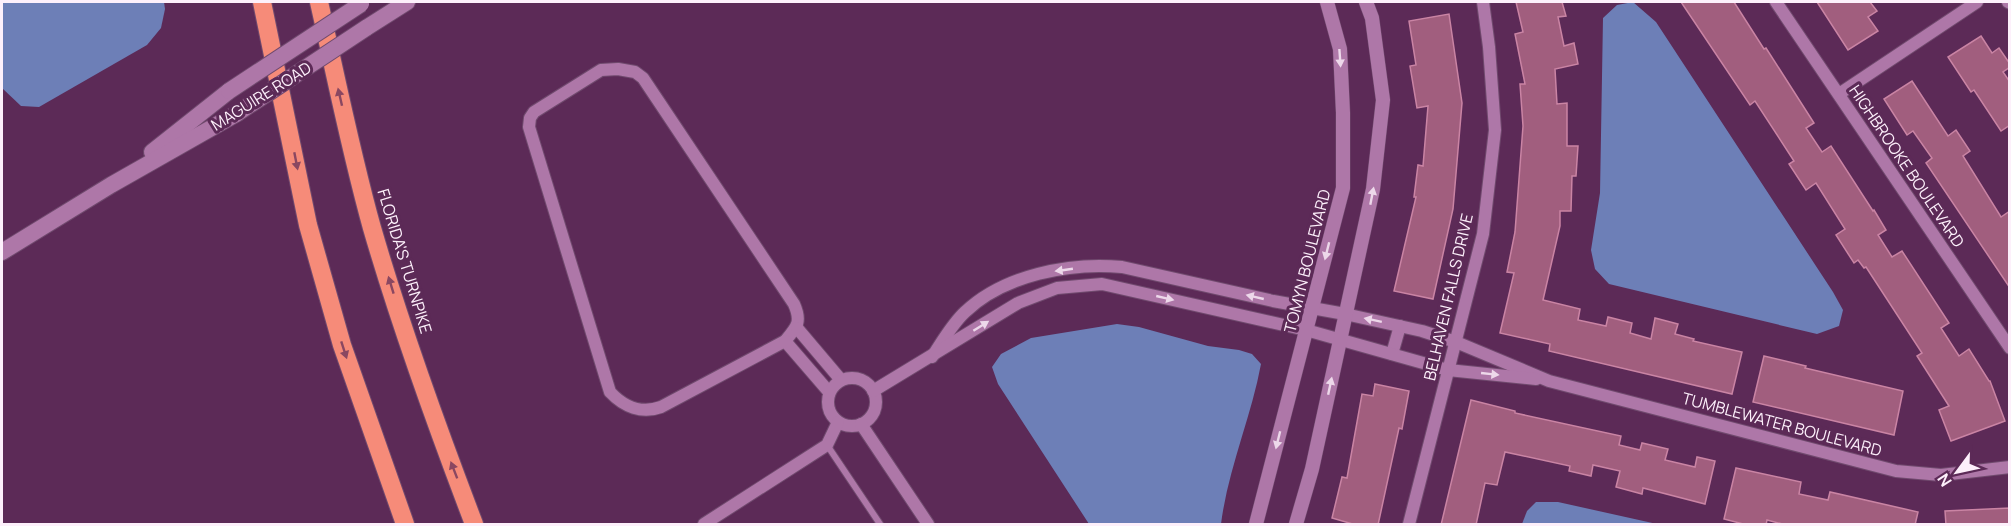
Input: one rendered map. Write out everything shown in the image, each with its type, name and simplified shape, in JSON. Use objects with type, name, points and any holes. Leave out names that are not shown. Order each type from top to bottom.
[{"type":"highway","points":[[262,2],[308,225],[342,345],[405,525]]},
{"type":"highway","name":"FLORIDA'S TURNPIKE","points":[[320,2],[372,227],[424,391],[474,525]]},
{"type":"main road","name":"MAGUIRE ROAD","points":[[2,252],[111,185],[236,114],[407,2]]},
{"type":"main road","name":"MAGUIRE ROAD","points":[[111,185],[229,91],[362,3]]},
{"type":"street","name":"TOMYN BOULEVARD","points":[[1256,525],[1343,188],[1340,49],[1327,2]]},
{"type":"street","points":[[1296,525],[1312,469],[1373,189],[1383,100],[1372,18],[1366,2]]},
{"type":"street","name":"BELHAVEN FALLS DRIVE","points":[[1409,525],[1483,234],[1495,130],[1489,46],[1483,2]]},
{"type":"street","name":"HIGHBROOKE BOULEVARD","points":[[1776,2],[2010,348]]},
{"type":"street","points":[[1839,94],[1977,2]]},
{"type":"street","points":[[618,69],[635,72],[643,78],[794,304],[799,315],[796,328],[785,341],[651,411],[634,409],[617,399],[610,392],[607,384],[529,127],[530,118],[534,112],[601,70],[618,69]]},
{"type":"street","name":"TUMBLEWATER BOULEVARD","points":[[932,357],[964,313],[981,299],[1004,286],[1057,270],[1104,265],[1400,326],[1456,342],[1549,381],[1896,471],[1941,475],[2010,467]]},
{"type":"street","points":[[1102,284],[1104,265]]},
{"type":"street","name":"TUMBLEWATER BOULEVARD","points":[[873,390],[932,357],[1018,303],[1057,288],[1102,284],[1306,330],[1448,370],[1549,381]]},
{"type":"street","points":[[1392,354],[1400,326]]},
{"type":"street","points":[[796,328],[842,380]]},
{"type":"street","points":[[785,341],[829,392]]},
{"type":"street","points":[[854,377],[861,379],[873,390],[876,407],[873,414],[861,424],[845,425],[838,422],[828,410],[829,392],[842,380],[854,377]]},
{"type":"street","points":[[709,523],[827,445],[838,422]]},
{"type":"street","points":[[861,424],[925,523]]},
{"type":"lane","points":[[827,445],[880,525]]},
{"type":"water","points":[[2,2],[164,2],[165,9],[161,28],[147,45],[39,107],[21,106],[2,88]]},
{"type":"water","points":[[1633,2],[1656,22],[1833,292],[1843,310],[1839,326],[1817,334],[1609,284],[1595,269],[1591,250],[1600,193],[1603,18],[1617,5]]},
{"type":"water","points":[[1117,324],[1139,327],[1208,346],[1239,350],[1252,354],[1261,364],[1229,483],[1221,524],[1089,524],[998,384],[992,367],[1001,354],[1031,338]]},
{"type":"water","points":[[1536,502],[1558,502],[1657,524],[1522,524],[1527,511]]},
{"type":"building","points":[[1516,2],[1562,2],[1566,16],[1558,17],[1564,46],[1574,43],[1578,64],[1555,69],[1557,104],[1567,103],[1567,146],[1578,146],[1576,176],[1572,176],[1571,211],[1560,211],[1560,226],[1543,300],[1580,309],[1578,320],[1606,326],[1608,317],[1632,323],[1630,333],[1651,339],[1655,318],[1678,324],[1675,334],[1694,339],[1693,341],[1742,352],[1732,394],[1549,351],[1550,344],[1500,333],[1514,273],[1507,272],[1515,232],[1523,126],[1520,84],[1525,84],[1515,34],[1523,32]]},
{"type":"building","points":[[1681,2],[1734,2],[1814,123],[1806,128],[1822,152],[1831,146],[1874,210],[1886,230],[1878,235],[1892,257],[1902,251],[1949,323],[1941,328],[1959,356],[1969,349],[1990,381],[2005,421],[1951,441],[1939,410],[1949,406],[1917,356],[1922,353],[1866,267],[1864,268],[1858,260],[1854,263],[1836,235],[1845,229],[1816,183],[1806,190],[1789,164],[1794,161],[1755,101],[1750,105]]},
{"type":"building","points":[[1817,2],[1870,2],[1877,11],[1868,17],[1878,31],[1848,50]]},
{"type":"building","points":[[1449,14],[1462,103],[1453,209],[1433,299],[1394,291],[1416,197],[1414,197],[1418,165],[1423,166],[1428,106],[1417,108],[1410,66],[1416,65],[1409,21]]},
{"type":"building","points":[[1981,36],[1992,53],[1999,48],[2010,64],[2010,67],[2003,72],[2010,82],[2010,125],[2001,131],[1974,90],[1971,92],[1948,57]]},
{"type":"building","points":[[1912,81],[1948,136],[1956,130],[1970,151],[1963,156],[2001,217],[2010,211],[2010,288],[1926,163],[1932,158],[1913,131],[1907,135],[1884,99]]},
{"type":"building","points":[[1764,356],[1903,391],[1894,435],[1753,402]]},
{"type":"building","points":[[1375,384],[1409,391],[1378,525],[1356,525],[1332,518],[1342,477],[1347,478],[1362,394],[1373,396]]},
{"type":"building","points":[[1471,400],[1515,411],[1515,413],[1621,436],[1619,445],[1640,450],[1642,443],[1668,449],[1665,460],[1695,467],[1697,457],[1715,461],[1705,504],[1643,488],[1642,494],[1616,487],[1620,471],[1593,465],[1591,476],[1569,471],[1570,466],[1505,452],[1497,485],[1485,483],[1476,525],[1441,525]]},
{"type":"building","points":[[1736,468],[1801,482],[1799,494],[1828,500],[1830,492],[1918,512],[1915,525],[1786,525],[1767,520],[1766,525],[1747,525],[1724,519]]},
{"type":"building","points":[[2010,508],[2010,525],[1946,525],[1945,511]]}]
